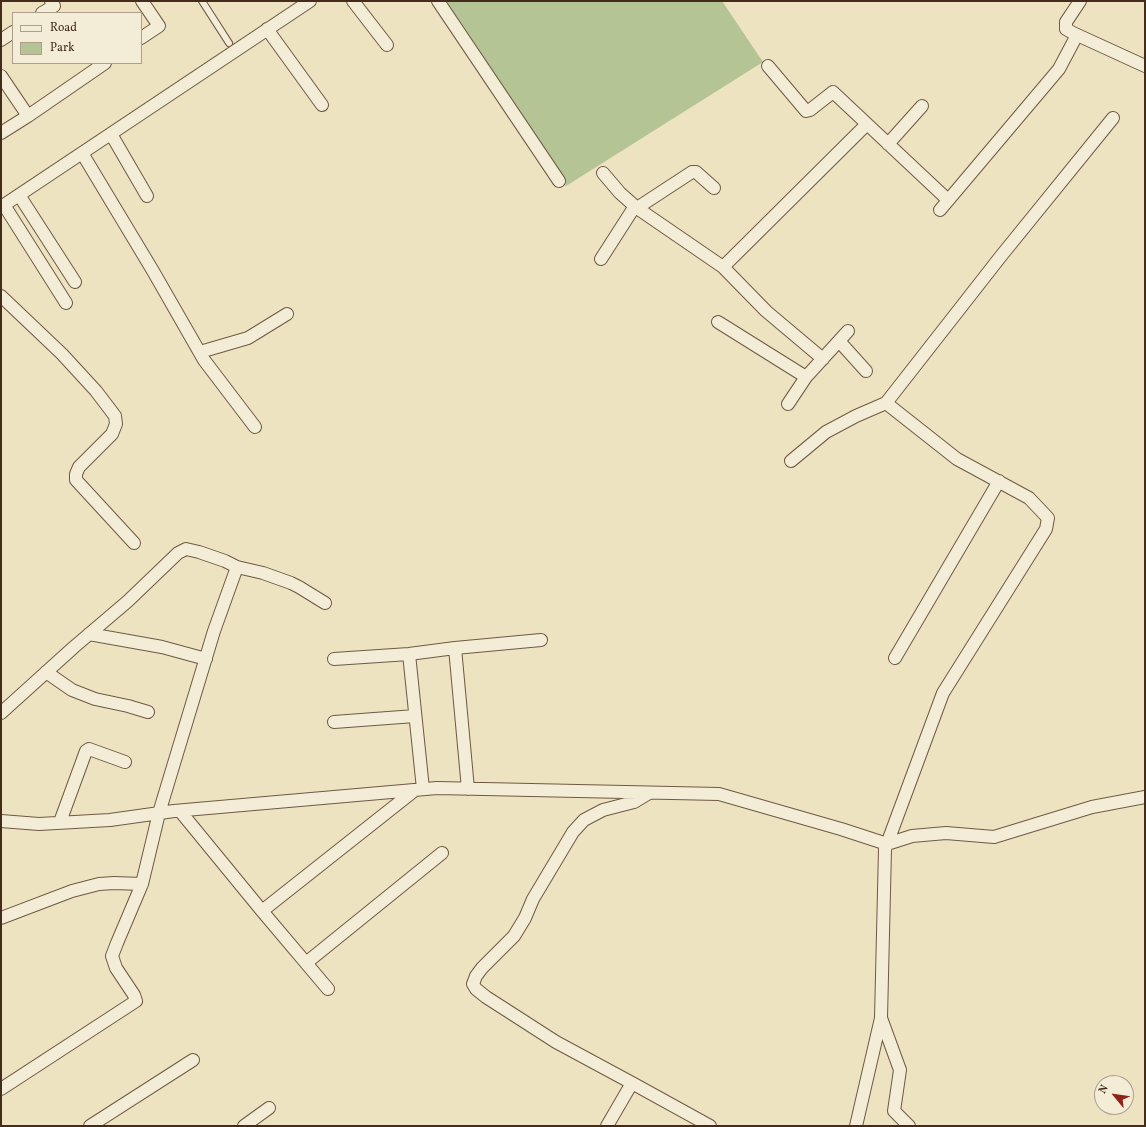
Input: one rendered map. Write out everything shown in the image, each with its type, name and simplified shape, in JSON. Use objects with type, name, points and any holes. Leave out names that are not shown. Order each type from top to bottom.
[{"type":"street","points":[[142,1],[159,26],[142,37]]},
{"type":"street","points":[[66,303],[2,206],[310,1]]},
{"type":"street","points":[[353,1],[387,45]]},
{"type":"street","points":[[438,1],[559,181]]},
{"type":"street","points":[[1080,1],[1066,22],[1066,29],[1145,66]]},
{"type":"street","points":[[43,12],[55,2]]},
{"type":"street","points":[[267,30],[322,106]]},
{"type":"street","points":[[1,40],[12,33]]},
{"type":"street","points":[[940,210],[1059,69],[1077,35]]},
{"type":"street","points":[[1,133],[104,64]]},
{"type":"street","points":[[768,66],[806,111],[810,110],[833,92],[948,200]]},
{"type":"street","points":[[1,76],[28,116]]},
{"type":"street","points":[[888,144],[922,106]]},
{"type":"street","points":[[791,460],[826,432],[856,416],[886,403],[1001,256],[1113,118]]},
{"type":"street","points":[[722,267],[867,124]]},
{"type":"street","points":[[111,134],[147,196]]},
{"type":"street","points":[[82,153],[153,271],[204,360],[255,427]]},
{"type":"street","points":[[601,259],[636,207],[692,172],[696,172],[714,188]]},
{"type":"street","points":[[603,173],[620,193],[636,207],[722,267],[766,311],[823,359]]},
{"type":"street","points":[[19,195],[75,282]]},
{"type":"street","points":[[1,296],[62,354],[96,391],[115,416],[116,424],[112,434],[79,467],[76,474],[76,480],[134,543]]},
{"type":"street","points":[[200,352],[248,338],[287,314]]},
{"type":"street","points":[[718,322],[806,377]]},
{"type":"street","points":[[788,404],[806,377],[848,331]]},
{"type":"street","points":[[839,341],[866,371]]},
{"type":"street","points":[[856,1126],[881,1018],[885,849],[943,693],[1046,529],[1048,518],[1029,498],[956,458],[886,403]]},
{"type":"street","points":[[895,658],[999,482]]},
{"type":"street","points":[[1,713],[128,601],[178,553],[186,549],[199,552],[237,567],[262,573],[295,585],[325,603]]},
{"type":"street","points":[[1,1089],[136,1001],[134,995],[116,968],[112,956],[116,943],[142,884],[159,813],[214,631],[237,567]]},
{"type":"street","points":[[89,634],[162,647],[206,659]]},
{"type":"street","points":[[334,659],[409,654],[454,648],[541,640]]},
{"type":"street","points":[[454,648],[468,789]]},
{"type":"street","points":[[409,654],[415,716],[419,790]]},
{"type":"street","points":[[46,672],[72,690],[95,700],[128,706],[148,712]]},
{"type":"street","points":[[334,722],[415,716]]},
{"type":"street","points":[[60,822],[86,751],[89,749],[125,762]]},
{"type":"street","points":[[1,821],[39,824],[110,820],[159,813],[437,788],[719,794],[842,829],[888,844],[912,836],[946,833],[994,837],[1092,807],[1145,797]]},
{"type":"street","points":[[262,911],[419,790]]},
{"type":"street","points":[[649,793],[634,802],[603,810],[584,820],[573,832],[533,899],[525,918],[514,936],[482,968],[476,976],[474,984],[476,989],[486,997],[556,1042],[632,1082],[689,1121],[710,1126]]},
{"type":"street","points":[[180,811],[328,989]]},
{"type":"street","points":[[306,963],[442,853]]},
{"type":"street","points":[[1,918],[72,891],[99,884],[142,884]]},
{"type":"street","points":[[881,1018],[900,1070],[894,1111],[909,1126]]},
{"type":"street","points":[[90,1126],[193,1060]]},
{"type":"street","points":[[607,1126],[632,1082]]},
{"type":"street","points":[[244,1126],[269,1108]]},
{"type":"lane","points":[[202,1],[229,43]]},
{"type":"green space","points":[[444,1],[722,1],[763,62],[566,186]]}]
